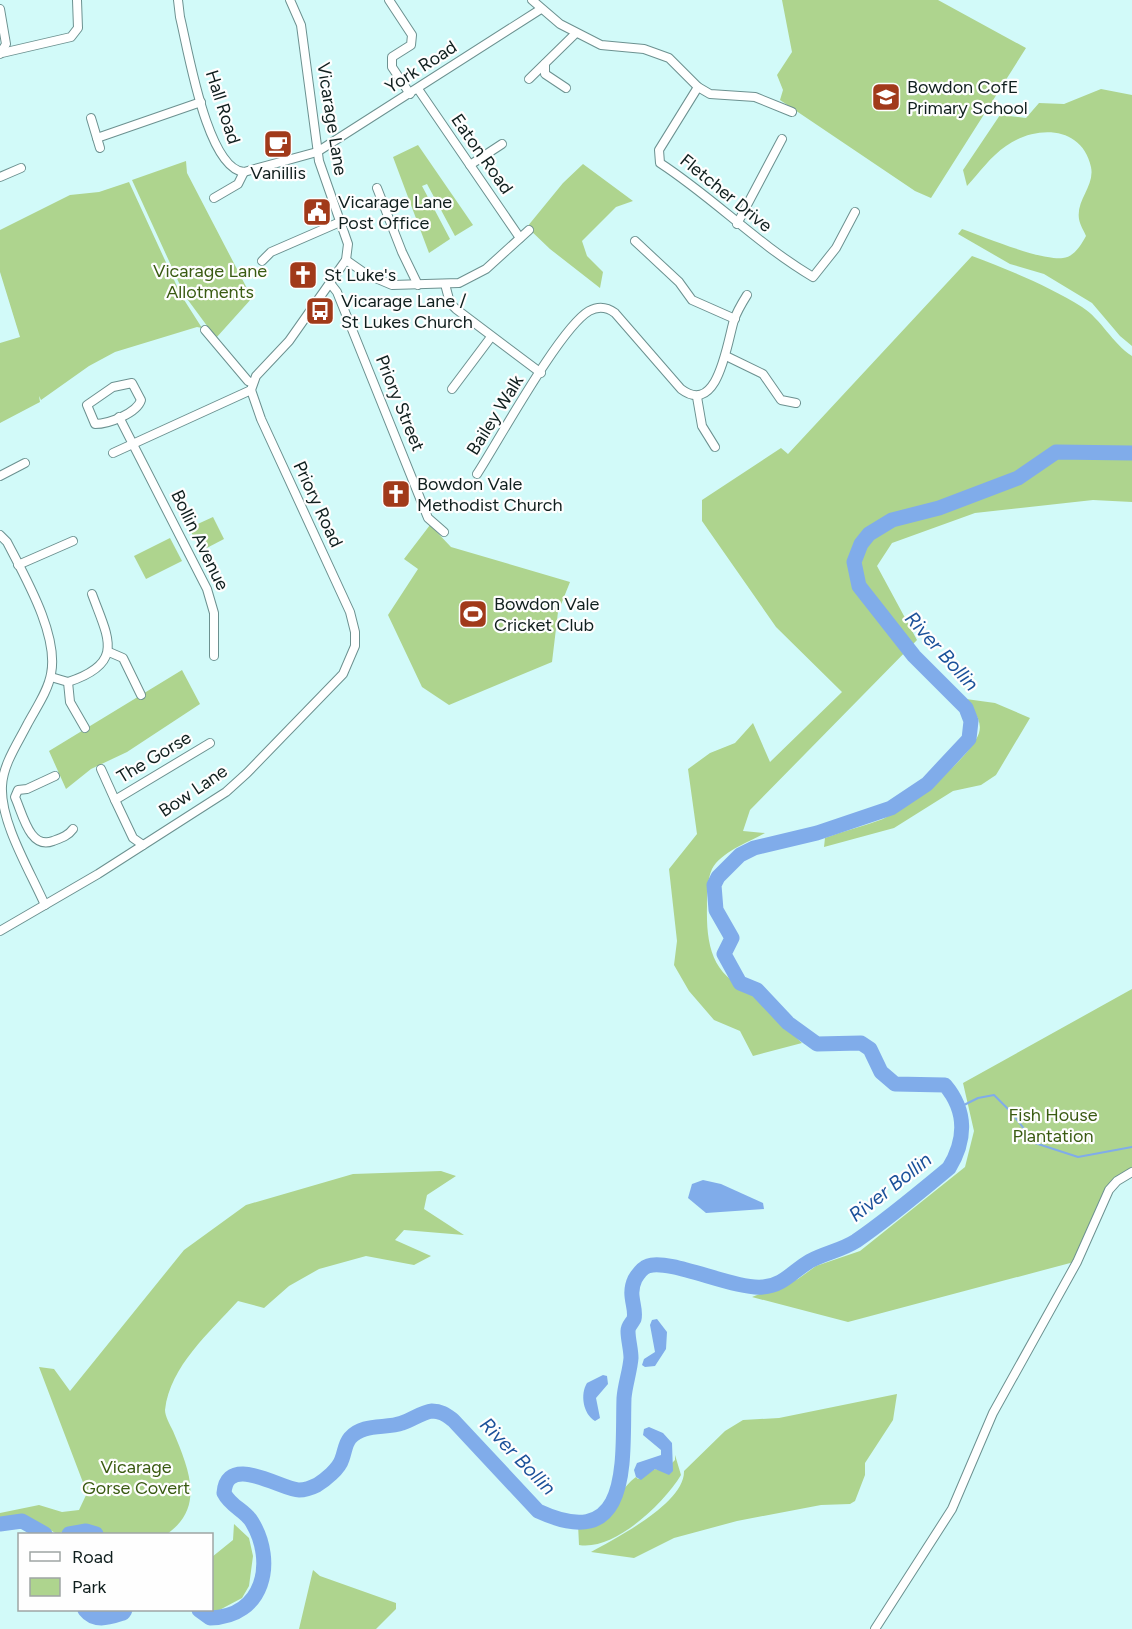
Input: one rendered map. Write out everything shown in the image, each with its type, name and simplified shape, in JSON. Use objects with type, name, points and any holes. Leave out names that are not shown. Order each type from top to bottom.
[{"type":"street","points":[[1,53],[71,37],[78,28],[77,0]]},
{"type":"street","name":"Hall Road","points":[[178,0],[210,134],[224,160],[233,170],[244,172]]},
{"type":"street","name":"Vicarage Lane","points":[[290,0],[301,25],[317,152],[327,189],[348,244],[345,260]]},
{"type":"street","points":[[389,0],[412,35],[411,45],[392,57],[392,68],[410,94]]},
{"type":"street","points":[[532,0],[541,9],[576,33],[602,45],[644,49],[669,58],[698,87],[722,96],[755,97],[792,112]]},
{"type":"street","points":[[0,9],[6,44],[1,53]]},
{"type":"street","name":"York Road","points":[[317,152],[541,9]]},
{"type":"street","points":[[529,79],[576,33]]},
{"type":"street","points":[[545,64],[545,74],[566,88]]},
{"type":"street","name":"Fletcher Drive","points":[[698,87],[659,150],[660,163],[710,198],[768,249],[813,277],[836,248],[855,212]]},
{"type":"street","name":"Eaton Road","points":[[418,89],[520,238]]},
{"type":"street","points":[[97,138],[201,102]]},
{"type":"street","points":[[91,118],[100,148]]},
{"type":"street","points":[[737,224],[782,139]]},
{"type":"street","points":[[470,165],[502,144]]},
{"type":"street","points":[[214,198],[238,184],[244,172],[317,152]]},
{"type":"street","points":[[0,177],[21,168]]},
{"type":"street","points":[[377,188],[402,252],[418,285]]},
{"type":"street","points":[[262,261],[271,252],[340,222]]},
{"type":"street","points":[[113,453],[252,387],[269,360],[289,341],[345,260],[366,274],[392,285],[445,284],[472,278],[486,269],[529,231]]},
{"type":"street","points":[[636,241],[679,282],[692,300],[735,319]]},
{"type":"street","name":"Priory Street","points":[[330,283],[338,292],[428,518],[444,532]]},
{"type":"street","points":[[445,284],[450,303],[456,309],[541,373]]},
{"type":"street","points":[[715,447],[702,426],[697,397],[709,390],[716,381],[726,356],[735,319],[747,295]]},
{"type":"street","name":"Bailey Walk","points":[[477,474],[558,346],[590,311],[608,309],[615,313],[630,334],[681,389],[697,397]]},
{"type":"street","points":[[205,330],[252,387]]},
{"type":"street","points":[[452,389],[491,337]]},
{"type":"street","points":[[726,356],[763,374],[781,400],[796,403]]},
{"type":"street","points":[[132,383],[141,400],[140,405],[119,417],[95,424],[87,405],[113,387],[132,383]]},
{"type":"street","name":"Priory Road","points":[[252,387],[261,419],[348,608],[356,632]]},
{"type":"street","name":"Bollin Avenue","points":[[119,417],[211,601],[216,634],[214,656]]},
{"type":"street","points":[[0,476],[25,463]]},
{"type":"street","points":[[0,535],[7,542],[18,565],[50,640],[53,663],[51,677],[6,766],[1,791],[4,810],[45,905]]},
{"type":"street","points":[[18,565],[73,541]]},
{"type":"street","points":[[51,677],[68,682],[100,666],[109,652],[105,631],[92,594]]},
{"type":"street","name":"Bow Lane","points":[[0,931],[226,792],[338,682],[351,661],[356,632]]},
{"type":"street","points":[[109,652],[123,658],[141,695]]},
{"type":"street","points":[[68,682],[70,702],[85,728]]},
{"type":"street","name":"The Gorse","points":[[115,800],[210,743]]},
{"type":"street","name":"The Gorse","points":[[101,769],[133,838],[142,845]]},
{"type":"street","points":[[55,776],[15,794],[27,827],[38,843],[44,845],[70,835],[73,829]]},
{"type":"street","points":[[13,833],[27,827]]},
{"type":"street","points":[[875,1629],[952,1509],[993,1413],[1077,1262],[1109,1190],[1117,1181],[1132,1172]]},
{"type":"green space","name":"Bowdon CofE Primary School","points":[[782,0],[938,0],[1026,48],[931,198],[915,191],[780,100],[783,90],[777,75],[792,52]]},
{"type":"green space","points":[[1101,89],[1132,95],[1132,346],[1120,336],[1092,303],[1044,274],[1010,264],[958,234],[962,229],[1013,248],[1054,258],[1067,257],[1077,250],[1086,236],[1079,212],[1092,174],[1086,153],[1078,143],[1068,136],[1056,133],[1043,132],[1030,135],[1018,139],[1001,150],[967,186],[963,170],[1000,115],[1026,118],[1039,103],[1064,104]]},
{"type":"green space","points":[[418,145],[473,225],[455,236],[427,184],[422,186],[450,239],[429,253],[393,157]]},
{"type":"green space","name":"Vicarage Lane Allotments","points":[[186,161],[187,173],[252,298],[216,338],[185,296],[132,180]]},
{"type":"green space","points":[[583,164],[633,201],[616,207],[582,241],[587,256],[603,272],[600,288],[550,249],[527,227],[563,183]]},
{"type":"green space","points":[[129,182],[181,295],[202,328],[197,327],[115,352],[89,366],[41,400],[39,396],[40,402],[0,423],[0,343],[20,337],[0,272],[0,230],[70,195],[99,192]]},
{"type":"green space","points":[[972,256],[1042,285],[1082,307],[1095,318],[1118,345],[1132,356],[1132,502],[1093,500],[975,513],[892,543],[877,566],[917,640],[750,810],[743,831],[765,833],[722,857],[710,873],[707,892],[707,921],[708,935],[715,960],[730,979],[757,993],[769,1012],[802,1043],[753,1056],[740,1031],[714,1020],[689,991],[674,965],[677,941],[669,869],[697,834],[688,769],[710,753],[735,743],[753,723],[770,762],[842,692],[776,627],[702,521],[702,500],[781,448],[788,454]]},
{"type":"green space","points":[[213,517],[224,539],[201,551],[189,528]]},
{"type":"green space","name":"Bowdon Vale Cricket Club","points":[[430,525],[451,547],[570,582],[558,612],[552,662],[449,705],[422,687],[388,615],[418,569],[404,559]]},
{"type":"green space","points":[[170,538],[182,561],[146,579],[134,556]]},
{"type":"green space","points":[[182,670],[200,704],[127,752],[91,769],[66,789],[49,751]]},
{"type":"green space","points":[[966,699],[995,703],[1030,718],[996,775],[981,785],[953,791],[894,828],[824,847],[825,838],[883,819],[894,813],[922,794],[964,755],[974,743],[980,728],[976,715]]},
{"type":"green space","name":"Fish House Plantation","points":[[1132,989],[1132,1169],[1114,1180],[1074,1262],[848,1322],[752,1297],[798,1279],[816,1266],[860,1251],[965,1167],[974,1131],[963,1083]]},
{"type":"green space","name":"Vicarage Gorse Covert","points":[[441,1171],[456,1176],[427,1195],[424,1209],[464,1235],[404,1230],[395,1240],[431,1256],[414,1265],[366,1256],[319,1269],[289,1286],[264,1308],[238,1301],[183,1364],[168,1394],[165,1410],[184,1458],[190,1486],[190,1499],[179,1523],[168,1533],[103,1533],[94,1527],[55,1533],[30,1521],[17,1519],[0,1521],[0,1513],[39,1505],[62,1512],[79,1510],[87,1493],[39,1367],[54,1369],[70,1391],[184,1250],[246,1205],[353,1174]]},
{"type":"green space","points":[[897,1394],[893,1420],[865,1463],[865,1475],[855,1501],[850,1504],[821,1505],[737,1521],[674,1538],[634,1558],[591,1552],[632,1529],[662,1507],[681,1483],[684,1471],[725,1431],[743,1420],[779,1418]]},
{"type":"green space","points":[[675,1455],[681,1475],[651,1511],[623,1533],[608,1541],[593,1545],[579,1545],[578,1524],[593,1522],[609,1514],[627,1485],[636,1477],[638,1479],[655,1469],[664,1471],[675,1460]]},
{"type":"green space","name":"Vicarage Gorse Covert","points":[[234,1524],[249,1538],[253,1556],[249,1586],[242,1598],[210,1615],[204,1611],[213,1611],[213,1556],[233,1540]]},
{"type":"green space","points":[[313,1570],[320,1576],[396,1603],[396,1609],[376,1629],[299,1629]]},
{"type":"water","points":[[703,1180],[721,1184],[763,1203],[764,1209],[706,1213],[688,1198],[692,1184]]},
{"type":"water","points":[[657,1319],[667,1332],[666,1349],[655,1366],[645,1367],[642,1365],[644,1359],[655,1352],[650,1325],[652,1320]]},
{"type":"water","points":[[603,1375],[607,1376],[608,1384],[596,1398],[600,1418],[595,1421],[585,1409],[583,1398],[587,1383]]},
{"type":"water","points":[[649,1427],[663,1433],[672,1443],[673,1471],[669,1475],[655,1469],[641,1480],[636,1477],[634,1470],[637,1463],[661,1455],[661,1450],[643,1435],[644,1429]]},
{"type":"waterway","name":"River Bollin","points":[[200,1611],[210,1618],[228,1615],[243,1608],[253,1598],[260,1585],[263,1554],[259,1538],[249,1518],[230,1502],[224,1493],[227,1481],[235,1475],[245,1474],[299,1490],[310,1488],[335,1470],[340,1463],[348,1440],[355,1433],[368,1428],[396,1425],[428,1412],[435,1411],[453,1420],[538,1511],[569,1521],[591,1520],[606,1511],[616,1494],[621,1472],[624,1398],[631,1358],[628,1331],[635,1315],[632,1291],[635,1279],[642,1270],[648,1266],[671,1266],[751,1287],[777,1284],[810,1261],[856,1241],[949,1168],[959,1147],[962,1126],[957,1105],[945,1085],[895,1084],[881,1072],[870,1049],[861,1043],[817,1044],[788,1023],[757,990],[740,983],[724,954],[732,938],[716,910],[714,885],[718,877],[740,855],[754,848],[817,833],[891,808],[927,784],[969,739],[971,721],[966,708],[914,656],[859,586],[854,562],[861,544],[869,534],[892,520],[939,508],[1018,478],[1056,452],[1132,453]]},
{"type":"waterway","points":[[960,1107],[978,1098],[994,1095],[1011,1112],[1035,1143],[1078,1157],[1132,1147]]},
{"type":"waterway","name":"River Bollin","points":[[0,1524],[22,1521],[43,1533]]},
{"type":"waterway","name":"River Bollin","points":[[75,1533],[86,1531],[93,1533]]},
{"type":"waterway","name":"River Bollin","points":[[86,1611],[98,1618],[113,1616],[124,1611]]},
{"type":"place","name":"Bowdon CofE Primary School","points":[[886,97]]},
{"type":"place","name":"Vanillis","points":[[278,144]]},
{"type":"place","name":"Vicarage Lane Post Office","points":[[317,212]]},
{"type":"place","name":"St Luke's","points":[[303,275]]},
{"type":"place","name":"Vicarage Lane / St Lukes Church","points":[[320,311]]},
{"type":"place","name":"Bowdon Vale Methodist Church","points":[[396,494]]},
{"type":"place","name":"Bowdon Vale Cricket Club","points":[[473,614]]}]
